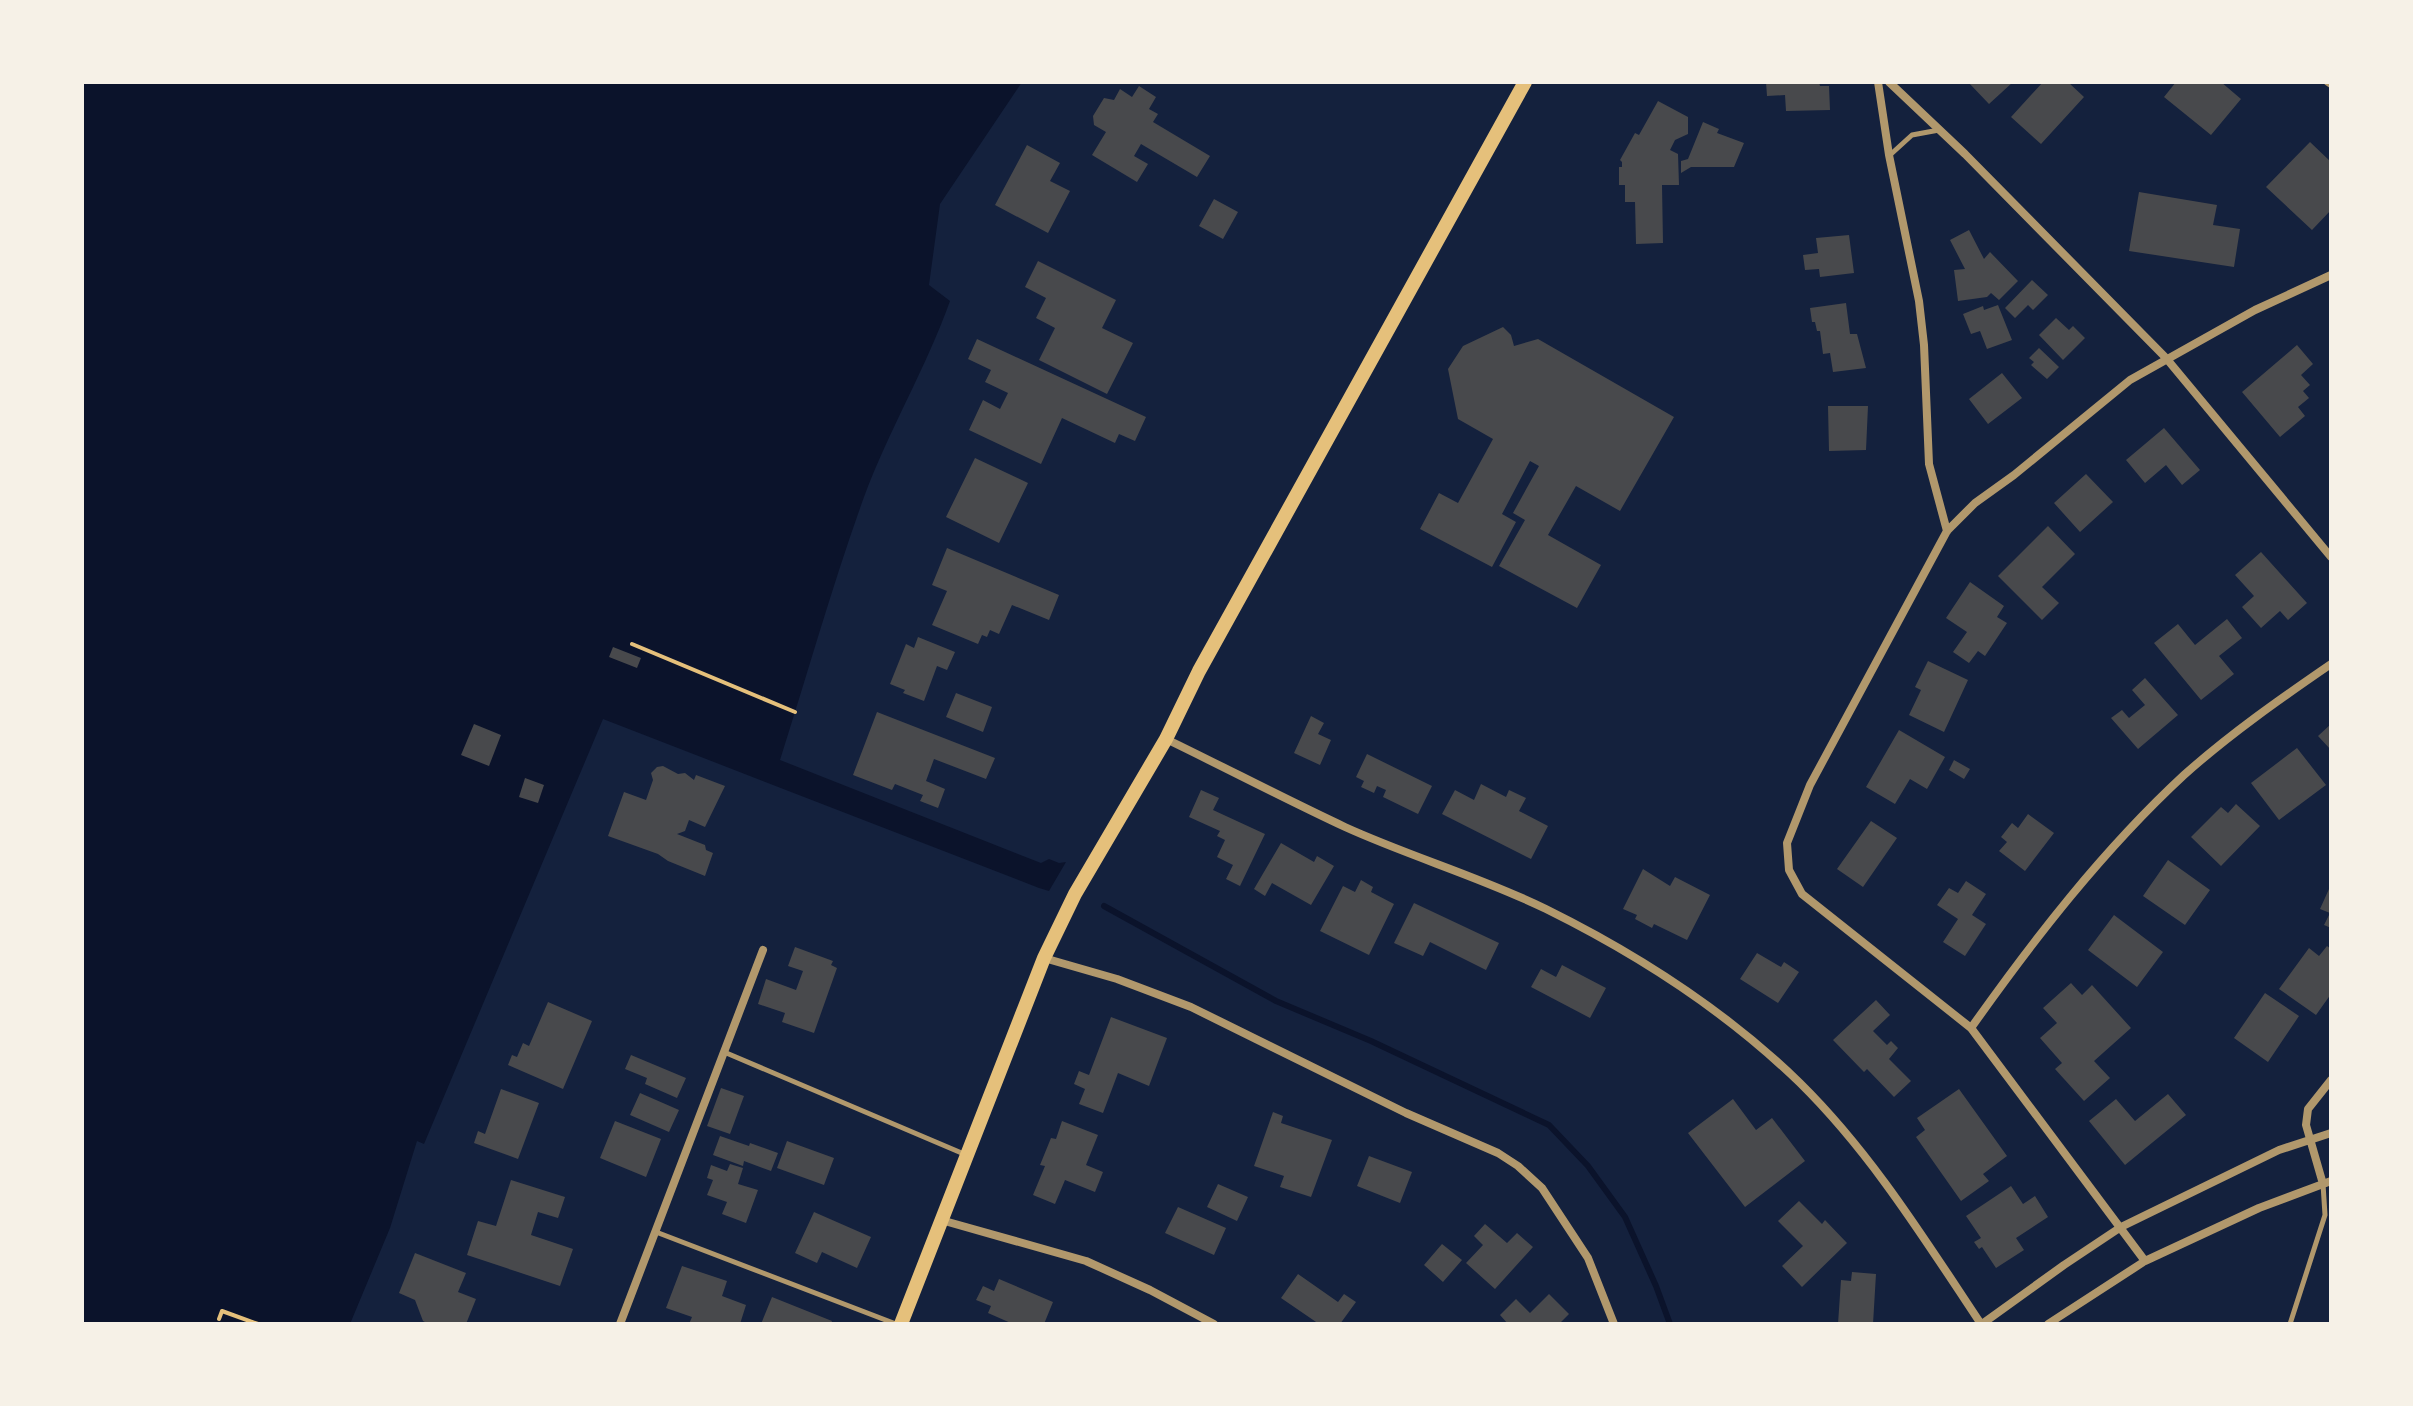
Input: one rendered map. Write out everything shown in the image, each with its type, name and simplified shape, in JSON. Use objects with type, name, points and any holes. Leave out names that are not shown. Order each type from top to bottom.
[{"type":"main road","points":[[898,1324],[1044,958],[1075,894],[1166,739],[1212,647],[1525,82]]},
{"type":"street","points":[[1878,82],[1889,155],[1919,301],[1929,464],[1947,531]]},
{"type":"street","points":[[1889,82],[2166,358],[2331,557]]},
{"type":"street","points":[[2145,1261],[1971,1028],[1802,894],[1789,870],[1787,843],[1810,785],[1947,531],[1975,503],[2130,380],[2280,297],[2331,275]]},
{"type":"street","points":[[1971,1028],[2025,952],[2116,844],[2150,809],[2234,734],[2331,664]]},
{"type":"street","points":[[1166,739],[1346,827],[1546,909],[1619,949],[1712,1010],[1799,1082],[1855,1143],[1894,1192],[1982,1324],[2121,1227],[2242,1168],[2331,1133]]},
{"type":"street","points":[[620,1324],[763,950]]},
{"type":"street","points":[[1044,958],[1117,979],[1191,1007],[1406,1113],[1498,1153],[1542,1188],[1588,1258],[1614,1324]]},
{"type":"street","points":[[2048,1324],[2145,1261],[2259,1208],[2327,1182],[2306,1125],[2308,1109],[2331,1080]]},
{"type":"street","points":[[940,1220],[1086,1261],[1214,1324]]},
{"type":"lane","points":[[1889,155],[1912,135],[1939,130]]},
{"type":"lane","points":[[724,1052],[965,1154]]},
{"type":"lane","points":[[2290,1324],[2325,1215],[2327,1182]]},
{"type":"lane","points":[[656,1232],[898,1324]]},
{"type":"path","points":[[632,644],[795,712]]},
{"type":"path","points":[[219,1319],[222,1311],[258,1324]]},
{"type":"water","points":[[82,82],[1022,82],[940,204],[929,285],[950,301],[864,497],[780,760],[1041,863],[1049,859],[1066,862],[1049,891],[1039,888],[603,719],[424,1144],[417,1141],[390,1228],[350,1324],[82,1324]]},
{"type":"building","points":[[1766,82],[1819,82],[1820,86],[1829,86],[1830,110],[1786,111],[1785,95],[1767,96]]},
{"type":"building","points":[[1968,82],[2013,82],[1989,104]]},
{"type":"building","points":[[2043,82],[2068,82],[2084,97],[2041,144],[2011,117]]},
{"type":"building","points":[[2176,82],[2221,82],[2241,99],[2211,135],[2164,97]]},
{"type":"building","points":[[1139,86],[1156,97],[1149,109],[1158,114],[1153,122],[1210,156],[1197,177],[1141,144],[1134,156],[1148,164],[1137,182],[1092,155],[1106,132],[1094,125],[1093,116],[1104,98],[1114,100],[1120,89],[1132,97]]},
{"type":"building","points":[[1658,101],[1688,117],[1688,134],[1675,140],[1670,150],[1678,154],[1679,185],[1662,185],[1663,243],[1636,244],[1635,202],[1625,202],[1625,185],[1619,185],[1620,160],[1635,133],[1639,135]]},
{"type":"building","points":[[1703,122],[1719,129],[1717,133],[1744,143],[1734,167],[1691,167],[1681,173],[1681,161],[1688,159]]},
{"type":"building","points":[[2310,142],[2331,162],[2331,210],[2312,230],[2266,187]]},
{"type":"building","points":[[1027,145],[1060,163],[1050,181],[1070,191],[1048,233],[995,205]]},
{"type":"building","points":[[2139,192],[2217,205],[2213,225],[2240,229],[2234,267],[2129,251]]},
{"type":"building","points":[[1214,199],[1238,212],[1223,239],[1199,226]]},
{"type":"building","points":[[1969,230],[1984,259],[1990,252],[2018,281],[1999,300],[1991,293],[1987,297],[1958,301],[1954,270],[1965,269],[1950,240]]},
{"type":"building","points":[[1849,235],[1854,273],[1820,277],[1819,269],[1805,270],[1803,255],[1818,253],[1816,238]]},
{"type":"building","points":[[1038,261],[1116,300],[1102,328],[1133,343],[1107,394],[1039,360],[1055,328],[1036,318],[1046,298],[1025,287]]},
{"type":"building","points":[[2032,280],[2048,295],[2033,310],[2028,305],[2015,318],[2005,308]]},
{"type":"building","points":[[1846,303],[1850,334],[1857,334],[1866,368],[1833,372],[1830,353],[1823,354],[1820,331],[1812,322],[1810,308]]},
{"type":"building","points":[[1998,305],[2012,340],[1987,349],[1980,331],[1971,334],[1963,314],[1983,306],[1984,310]]},
{"type":"building","points":[[2056,318],[2069,330],[2073,326],[2085,338],[2063,360],[2039,335]]},
{"type":"building","points":[[1503,327],[1511,335],[1514,346],[1538,339],[1674,417],[1620,511],[1576,486],[1548,535],[1601,565],[1577,608],[1499,566],[1525,520],[1513,513],[1539,466],[1530,461],[1502,514],[1516,522],[1492,567],[1420,529],[1439,493],[1458,503],[1493,439],[1458,419],[1448,369],[1463,346]]},
{"type":"building","points":[[977,339],[1146,417],[1135,441],[1119,434],[1115,443],[1062,418],[1041,464],[969,430],[983,400],[1000,409],[1008,393],[985,382],[991,370],[968,359]]},
{"type":"building","points":[[2297,345],[2313,364],[2301,375],[2310,385],[2303,391],[2309,398],[2298,407],[2305,416],[2280,437],[2242,392]]},
{"type":"building","points":[[2039,348],[2059,367],[2047,379],[2031,365],[2034,362],[2029,358]]},
{"type":"building","points":[[2002,373],[2022,398],[1988,424],[1969,399]]},
{"type":"building","points":[[1828,406],[1868,406],[1866,450],[1829,451]]},
{"type":"building","points":[[2164,428],[2200,470],[2182,485],[2166,465],[2145,483],[2126,460]]},
{"type":"building","points":[[975,458],[1028,483],[999,543],[946,517]]},
{"type":"building","points":[[2086,474],[2113,502],[2080,532],[2054,503]]},
{"type":"building","points":[[2048,526],[2075,554],[2042,587],[2059,603],[2042,620],[1998,576]]},
{"type":"building","points":[[947,548],[1059,595],[1049,620],[1012,605],[999,634],[990,630],[987,637],[982,635],[978,644],[932,625],[947,591],[932,585]]},
{"type":"building","points":[[2261,552],[2307,603],[2288,620],[2280,611],[2261,628],[2242,607],[2254,596],[2235,575]]},
{"type":"building","points":[[1970,582],[2004,606],[1997,617],[2007,623],[1985,656],[1978,651],[1969,663],[1953,652],[1967,632],[1946,618]]},
{"type":"building","points":[[2227,619],[2242,638],[2219,656],[2234,674],[2201,700],[2154,643],[2178,624],[2195,645]]},
{"type":"building","points":[[918,637],[955,652],[947,670],[937,666],[924,701],[890,684],[906,644],[914,648]]},
{"type":"building","points":[[613,647],[641,658],[637,668],[609,657]]},
{"type":"building","points":[[1928,661],[1968,680],[1944,732],[1909,715],[1921,690],[1915,687]]},
{"type":"building","points":[[2145,678],[2178,715],[2138,749],[2111,718],[2122,710],[2129,718],[2145,705],[2132,690]]},
{"type":"building","points":[[956,693],[992,707],[983,732],[946,717]]},
{"type":"building","points":[[877,712],[995,758],[986,779],[934,759],[926,781],[945,789],[938,808],[920,801],[923,795],[895,784],[892,790],[853,775]]},
{"type":"building","points":[[1311,716],[1324,723],[1318,734],[1331,740],[1320,765],[1294,753]]},
{"type":"building","points":[[474,724],[501,735],[489,766],[461,755]]},
{"type":"building","points":[[2331,724],[2331,750],[2318,736]]},
{"type":"building","points":[[1899,730],[1945,757],[1927,789],[1910,779],[1895,804],[1866,787]]},
{"type":"building","points":[[2297,748],[2326,785],[2279,820],[2251,783]]},
{"type":"building","points":[[1367,754],[1432,786],[1418,814],[1383,797],[1386,790],[1377,786],[1374,793],[1361,787],[1364,781],[1356,777]]},
{"type":"building","points":[[1954,760],[1970,769],[1964,779],[1949,770]]},
{"type":"building","points":[[663,766],[678,774],[685,773],[694,780],[696,775],[725,786],[705,827],[689,820],[685,831],[677,834],[705,845],[706,850],[713,853],[705,876],[658,854],[608,836],[624,792],[646,800],[653,780],[651,773]]},
{"type":"building","points":[[525,778],[544,785],[538,803],[519,797]]},
{"type":"building","points":[[1481,784],[1506,797],[1509,790],[1526,798],[1519,811],[1548,826],[1531,859],[1442,814],[1455,790],[1474,800]]},
{"type":"building","points":[[1201,790],[1219,798],[1213,810],[1265,834],[1240,886],[1226,879],[1233,865],[1217,857],[1225,840],[1217,836],[1220,831],[1189,817]]},
{"type":"building","points":[[2236,804],[2260,826],[2221,866],[2191,837],[2221,807],[2228,813]]},
{"type":"building","points":[[2028,814],[2054,833],[2025,871],[1999,851],[2007,842],[2001,837],[2012,823],[2018,828]]},
{"type":"building","points":[[1871,821],[1897,838],[1863,887],[1837,869]]},
{"type":"building","points":[[1281,843],[1314,862],[1317,856],[1334,866],[1311,905],[1272,883],[1265,896],[1254,889]]},
{"type":"building","points":[[2168,860],[2210,890],[2185,925],[2143,896]]},
{"type":"building","points":[[1643,869],[1670,886],[1675,877],[1710,895],[1687,940],[1654,924],[1652,928],[1635,919],[1637,915],[1623,909]]},
{"type":"building","points":[[1361,880],[1373,887],[1371,892],[1394,904],[1369,955],[1320,931],[1343,886],[1355,892]]},
{"type":"building","points":[[1966,881],[1986,894],[1972,915],[1986,924],[1965,956],[1943,942],[1958,919],[1937,905],[1949,888],[1958,893]]},
{"type":"building","points":[[2329,889],[2331,928],[2324,925],[2330,913],[2320,909]]},
{"type":"building","points":[[1414,903],[1499,943],[1486,970],[1430,942],[1423,956],[1394,943]]},
{"type":"building","points":[[2114,915],[2163,952],[2137,987],[2088,950]]},
{"type":"building","points":[[2327,946],[2331,949],[2331,994],[2316,1015],[2279,989],[2309,948],[2319,956]]},
{"type":"building","points":[[795,947],[833,961],[831,965],[837,968],[814,1033],[782,1022],[785,1013],[758,1004],[766,979],[796,990],[803,971],[788,966]]},
{"type":"building","points":[[1757,953],[1781,967],[1784,962],[1799,972],[1778,1003],[1740,979]]},
{"type":"building","points":[[1562,965],[1606,988],[1590,1018],[1531,987],[1541,969],[1556,977]]},
{"type":"building","points":[[2071,983],[2082,995],[2092,985],[2131,1028],[2094,1061],[2110,1078],[2084,1101],[2055,1069],[2062,1063],[2040,1038],[2057,1023],[2043,1008]]},
{"type":"building","points":[[2265,993],[2299,1016],[2268,1062],[2234,1038]]},
{"type":"building","points":[[1876,1000],[1890,1015],[1873,1031],[1887,1045],[1891,1041],[1898,1048],[1889,1059],[1911,1081],[1894,1097],[1833,1040]]},
{"type":"building","points":[[548,1002],[592,1021],[563,1089],[508,1065],[512,1055],[517,1057],[523,1043],[529,1046]]},
{"type":"building","points":[[1111,1017],[1167,1038],[1149,1086],[1118,1073],[1103,1113],[1079,1104],[1085,1089],[1074,1084],[1079,1071],[1089,1075]]},
{"type":"building","points":[[631,1055],[686,1078],[677,1098],[645,1084],[647,1078],[625,1069]]},
{"type":"building","points":[[721,1088],[744,1096],[730,1134],[707,1126]]},
{"type":"building","points":[[501,1089],[539,1103],[518,1159],[474,1143],[478,1131],[485,1134]]},
{"type":"building","points":[[1959,1089],[2007,1156],[1983,1174],[1989,1181],[1961,1201],[1916,1137],[1925,1130],[1917,1118]]},
{"type":"building","points":[[640,1093],[679,1110],[669,1132],[630,1115]]},
{"type":"building","points":[[2168,1094],[2186,1115],[2125,1165],[2089,1121],[2116,1099],[2135,1121]]},
{"type":"building","points":[[1733,1099],[1756,1130],[1772,1118],[1805,1161],[1745,1207],[1688,1133]]},
{"type":"building","points":[[1273,1112],[1283,1116],[1281,1123],[1332,1140],[1311,1197],[1280,1187],[1284,1176],[1254,1166]]},
{"type":"building","points":[[615,1121],[661,1139],[646,1177],[600,1158]]},
{"type":"building","points":[[1062,1121],[1098,1135],[1086,1165],[1103,1172],[1095,1192],[1065,1180],[1055,1204],[1033,1195],[1045,1166],[1040,1165],[1051,1138],[1056,1139]]},
{"type":"building","points":[[720,1136],[778,1153],[771,1171],[744,1161],[743,1166],[713,1155]]},
{"type":"building","points":[[787,1141],[834,1158],[824,1185],[777,1168]]},
{"type":"building","points":[[1369,1156],[1412,1172],[1400,1203],[1357,1186]]},
{"type":"building","points":[[730,1164],[743,1168],[738,1184],[758,1190],[746,1223],[722,1214],[727,1202],[707,1195],[713,1180],[707,1178],[711,1165],[727,1171]]},
{"type":"building","points":[[511,1180],[565,1197],[558,1218],[538,1212],[531,1235],[573,1249],[560,1286],[467,1255],[478,1221],[496,1226]]},
{"type":"building","points":[[1218,1184],[1248,1197],[1237,1221],[1207,1207]]},
{"type":"building","points":[[2011,1186],[2023,1204],[2035,1196],[2048,1217],[2016,1238],[2024,1250],[1996,1268],[1982,1247],[1979,1249],[1974,1242],[1981,1238],[1966,1216]]},
{"type":"building","points":[[1799,1201],[1822,1224],[1825,1220],[1847,1243],[1802,1287],[1782,1266],[1803,1246],[1778,1221]]},
{"type":"building","points":[[1178,1207],[1226,1228],[1214,1255],[1165,1233]]},
{"type":"building","points":[[814,1212],[871,1237],[857,1268],[822,1252],[817,1263],[795,1253]]},
{"type":"building","points":[[1485,1224],[1507,1243],[1517,1233],[1533,1247],[1495,1289],[1466,1263],[1483,1245],[1474,1236]]},
{"type":"building","points":[[1442,1244],[1462,1260],[1443,1282],[1424,1265]]},
{"type":"building","points":[[415,1253],[466,1273],[458,1292],[476,1299],[466,1324],[429,1324],[423,1321],[415,1300],[399,1293]]},
{"type":"building","points":[[682,1266],[727,1281],[722,1296],[746,1305],[740,1324],[689,1324],[692,1317],[666,1308]]},
{"type":"building","points":[[1852,1272],[1876,1274],[1873,1324],[1838,1324],[1841,1280],[1851,1281]]},
{"type":"building","points":[[1298,1274],[1338,1302],[1344,1294],[1356,1302],[1340,1324],[1319,1324],[1281,1298]]},
{"type":"building","points":[[999,1279],[1053,1302],[1044,1324],[1013,1324],[988,1313],[991,1306],[976,1300],[983,1286],[994,1291]]},
{"type":"building","points":[[1549,1294],[1569,1314],[1559,1324],[1508,1324],[1500,1315],[1516,1299],[1530,1313]]},
{"type":"building","points":[[772,1297],[832,1321],[831,1324],[761,1324]]},
{"type":"waterway","points":[[1104,906],[1276,1001],[1371,1041],[1549,1125],[1588,1166],[1625,1217],[1670,1324]]}]
